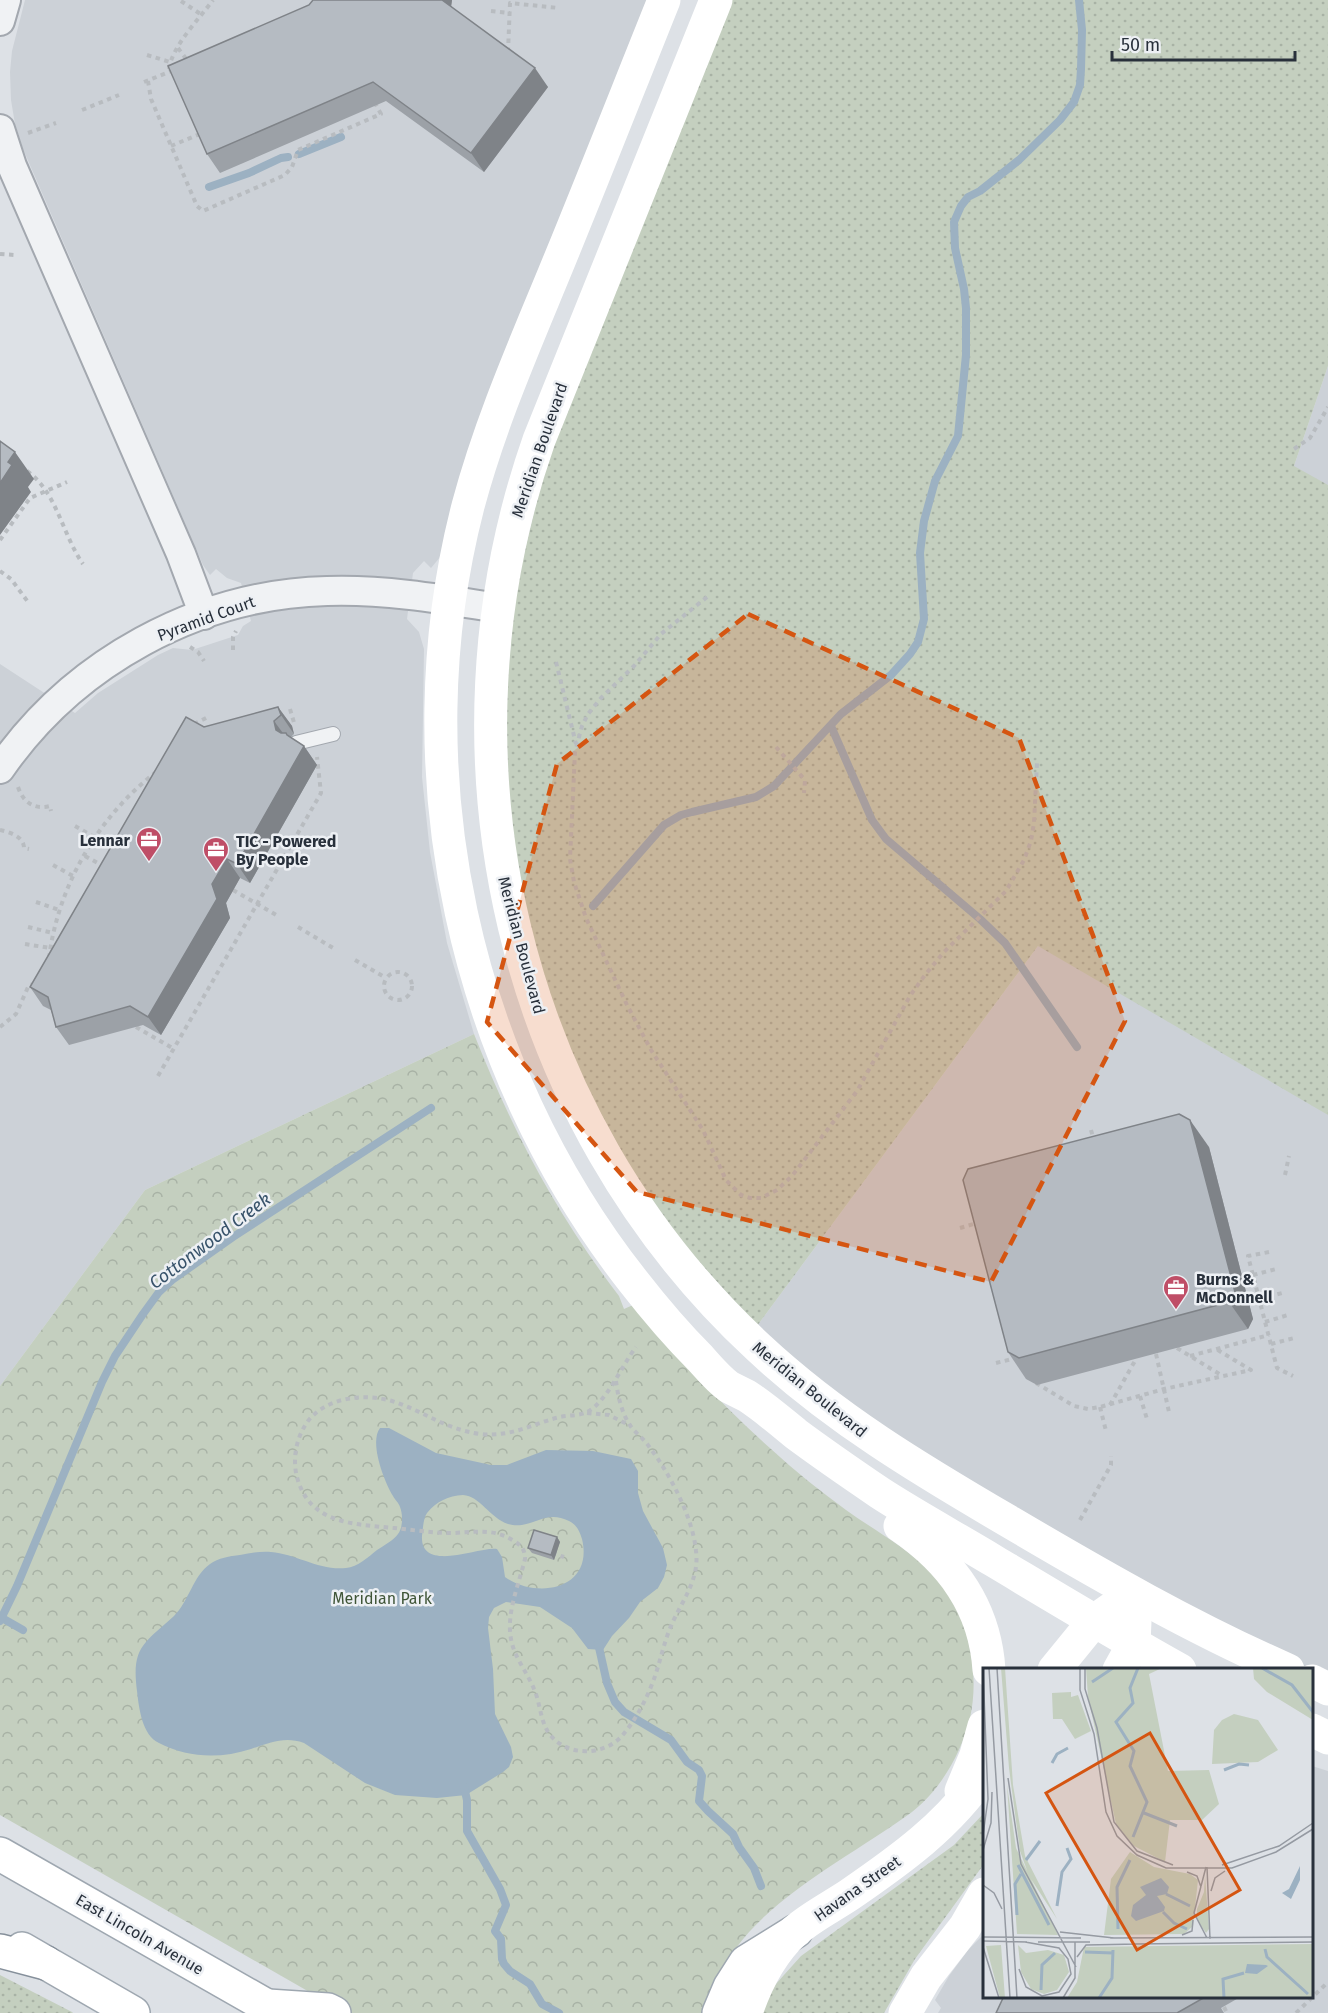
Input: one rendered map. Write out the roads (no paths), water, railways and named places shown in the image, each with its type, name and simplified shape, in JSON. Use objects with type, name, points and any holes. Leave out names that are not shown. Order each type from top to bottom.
[{"type":"main road","points":[[664,0],[498,411],[470,502],[450,601],[441,710],[445,812],[462,916],[494,1029],[519,1092],[545,1144],[599,1235],[663,1318],[730,1388],[736,1400],[817,1469],[921,1541],[944,1562],[961,1585],[976,1614],[984,1637],[989,1668]]},
{"type":"main road","name":"Meridian Boulevard","points":[[716,0],[539,440],[516,515],[498,608],[491,693],[494,818],[507,897],[529,983],[549,1041],[574,1095],[629,1193],[681,1264],[733,1323],[787,1373],[820,1401],[901,1457],[1038,1539],[1136,1594],[1235,1646],[1284,1668]]},
{"type":"main road","points":[[730,1388],[746,1396],[890,1499],[1094,1621],[1127,1656],[1172,1668]]},
{"type":"main road","points":[[1056,1668],[1094,1621],[1136,1594]]},
{"type":"main road","points":[[1127,1656],[1136,1594]]},
{"type":"main road","points":[[1313,1682],[1328,1689]]},
{"type":"main road","points":[[950,1816],[976,1755],[983,1729]]},
{"type":"main road","points":[[1313,1731],[1328,1738]]},
{"type":"main road","points":[[1313,1744],[1328,1747]]},
{"type":"main road","name":"Havana Street","points":[[746,2013],[760,1977],[782,1945],[796,1931],[898,1860],[950,1816],[983,1774]]},
{"type":"main road","name":"East Lincoln Avenue","points":[[0,1854],[274,2010]]},
{"type":"main road","points":[[904,2013],[926,1977],[975,1919],[983,1897]]},
{"type":"main road","points":[[719,2013],[735,1977],[746,1962],[796,1931]]},
{"type":"main road","points":[[0,1935],[133,2013]]},
{"type":"main road","points":[[0,1951],[46,1963]]},
{"type":"main road","points":[[274,2010],[328,2010],[334,2013]]},
{"type":"street","points":[[0,21],[6,0]]},
{"type":"street","points":[[9,133],[12,166],[181,554],[204,615]]},
{"type":"street","name":"Pyramid Court","points":[[9,777],[36,724],[76,685],[96,670],[157,634],[204,615],[263,597],[325,591],[369,591],[498,608]]},
{"type":"lane","points":[[296,742],[333,734]]},
{"type":"water","points":[[380,1428],[389,1428],[436,1453],[491,1465],[507,1465],[546,1450],[593,1451],[631,1459],[638,1471],[638,1493],[643,1511],[663,1548],[667,1565],[664,1577],[658,1588],[640,1602],[603,1650],[588,1649],[572,1628],[540,1607],[506,1602],[494,1608],[489,1617],[488,1628],[495,1714],[511,1747],[513,1757],[509,1767],[503,1772],[466,1795],[437,1798],[395,1795],[365,1783],[304,1743],[297,1741],[277,1741],[239,1752],[204,1755],[181,1752],[153,1739],[145,1728],[139,1705],[136,1676],[138,1655],[148,1640],[179,1610],[204,1569],[217,1560],[256,1552],[280,1553],[317,1565],[346,1568],[363,1561],[398,1534],[402,1525],[401,1510],[382,1472],[377,1452],[377,1434]],"holes":[[[469,1496],[508,1524],[524,1525],[552,1517],[572,1523],[578,1529],[582,1539],[583,1556],[580,1569],[572,1579],[560,1585],[533,1588],[505,1577],[502,1557],[497,1549],[452,1556],[430,1554],[424,1547],[422,1536],[427,1513],[439,1502],[448,1498]]]},
{"type":"waterway","name":"Cottonwood Creek","points":[[593,906],[664,825],[681,815],[756,797],[774,786],[841,714],[891,675],[918,642],[924,619],[920,553],[924,521],[935,481],[958,436],[966,355],[966,308],[955,248],[954,222],[968,197],[980,191],[1019,160],[1060,120],[1074,102],[1080,85],[1081,69],[1082,30],[1079,0]]},
{"type":"waterway","points":[[299,154],[341,137]]},
{"type":"waterway","points":[[209,187],[288,157]]},
{"type":"waterway","points":[[831,726],[872,820],[886,839],[1005,943],[1077,1047]]},
{"type":"waterway","name":"Cottonwood Creek","points":[[0,1621],[17,1586],[102,1382],[115,1356],[159,1292],[172,1280],[233,1237],[431,1108]]},
{"type":"waterway","points":[[2,1618],[23,1630]]},
{"type":"waterway","points":[[598,1643],[607,1683],[615,1702],[624,1712],[671,1740],[687,1762],[699,1770],[702,1776],[699,1801],[733,1834],[754,1868],[761,1886]]},
{"type":"waterway","points":[[464,1787],[467,1800],[467,1831],[500,1889],[506,1905],[495,1931],[501,1939],[504,1964],[510,1971],[530,1984],[542,2004],[559,2013]]},
{"type":"place","name":"Lennar","points":[[149,863]]},
{"type":"place","name":"TIC - Powered By People","points":[[216,873]]},
{"type":"place","name":"Burns & McDonnell","points":[[1176,1311]]},
{"type":"park label","name":"Meridian Park","points":[[382,1598]]}]
